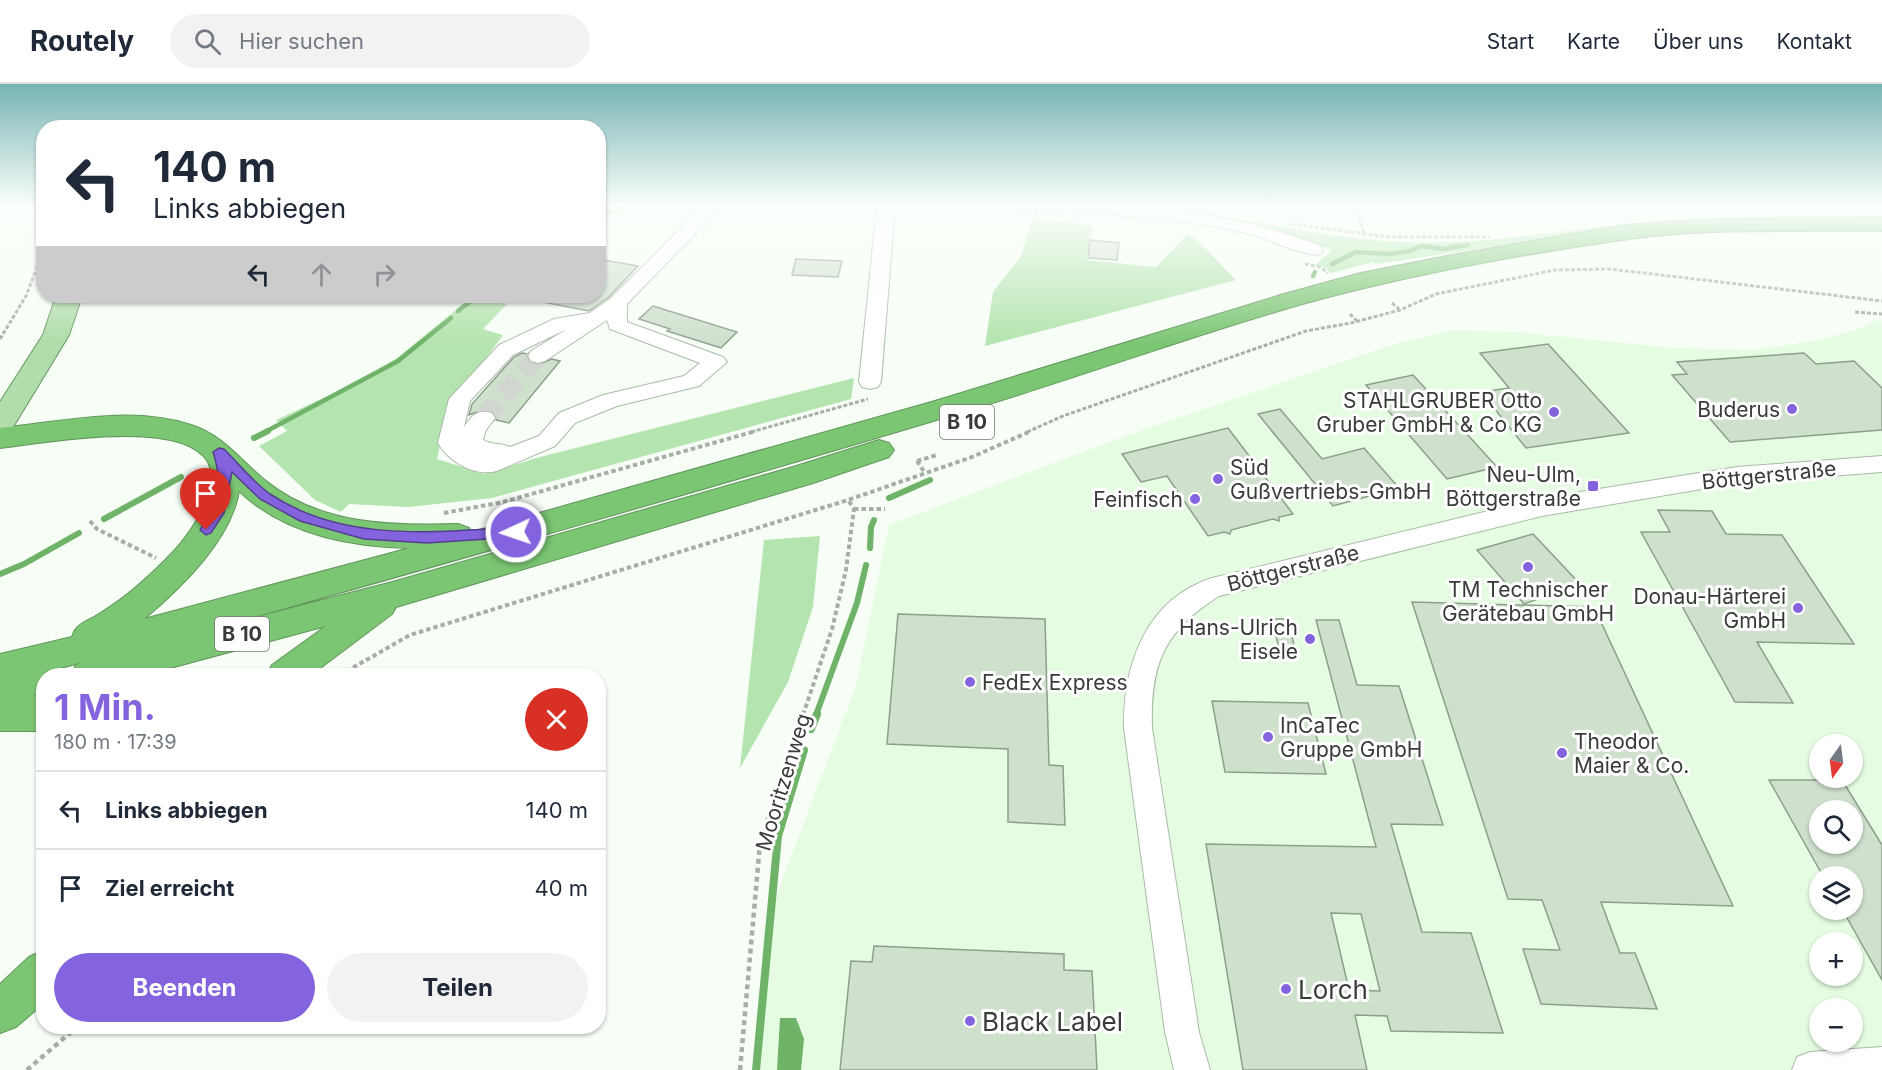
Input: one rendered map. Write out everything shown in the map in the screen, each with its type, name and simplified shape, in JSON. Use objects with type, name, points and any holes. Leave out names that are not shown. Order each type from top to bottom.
[{"type":"highway","name":"B 10","points":[[59,668],[516,532],[945,408],[1293,299],[1436,265],[1539,252]]},
{"type":"highway","name":"B 10","points":[[116,668],[396,594],[802,475],[1133,368],[1362,298],[1550,252]]},
{"type":"highway","points":[[0,438],[150,428],[182,432],[219,452],[265,496],[304,518],[364,534],[427,538],[516,532]]},
{"type":"highway","points":[[0,461],[67,432]]},
{"type":"highway","points":[[51,668],[95,634],[141,603],[183,564],[218,513],[226,473],[219,452]]},
{"type":"highway","points":[[295,668],[396,594]]},
{"type":"highway","name":"B 10","points":[[0,669],[36,671]]},
{"type":"highway","name":"B 10","points":[[0,699],[36,678]]},
{"type":"highway","points":[[0,715],[36,714]]},
{"type":"highway","points":[[0,1011],[36,980]]},
{"type":"main road","points":[[0,425],[56,335],[67,303]]},
{"type":"street","points":[[538,356],[596,320],[617,303],[667,252]]},
{"type":"street","points":[[872,389],[882,252]]},
{"type":"street","points":[[596,320],[561,323],[506,350],[460,399],[449,442],[463,458],[489,465],[547,441],[567,418],[611,400],[691,381],[716,362],[617,325],[617,303]]},
{"type":"street","points":[[484,418],[475,428],[471,444],[490,453],[530,449]]},
{"type":"street","name":"Böttgerstraße","points":[[1192,1070],[1182,1032],[1147,796],[1139,734],[1138,700],[1143,667],[1160,631],[1182,606],[1212,588],[1542,507],[1737,476],[1882,464]]},
{"type":"street","points":[[1810,1070],[1882,1065]]},
{"type":"path","points":[[350,668],[410,635],[848,500],[972,457],[1063,416],[1305,331],[1357,321],[1400,309],[1436,294],[1555,270],[1610,269],[1882,301]]},
{"type":"path","points":[[0,339],[17,314],[36,276]]},
{"type":"path","points":[[1392,303],[1400,309]]},
{"type":"path","points":[[1855,312],[1882,314]]},
{"type":"path","points":[[1350,315],[1357,321]]},
{"type":"path","points":[[435,514],[503,502],[872,389]]},
{"type":"path","points":[[925,473],[917,461],[937,454]]},
{"type":"path","points":[[848,500],[854,509],[885,509]]},
{"type":"path","name":"Mooritzenweg","points":[[740,1070],[760,843],[832,629],[846,570],[854,509]]},
{"type":"path","points":[[90,522],[97,529],[153,557]]},
{"type":"path","points":[[27,1070],[69,1034]]},
{"type":"shaded area","points":[[1022,252],[1088,252],[1086,260],[1156,267],[1171,252],[1209,252],[1236,280],[985,346],[993,292]]},
{"type":"shaded area","points":[[1330,252],[1457,252],[1375,264],[1373,262],[1331,273],[1322,266],[1315,265]]},
{"type":"shaded area","points":[[464,303],[507,304],[483,329],[503,335],[448,409],[437,459],[484,474],[540,457],[854,378],[851,399],[492,498],[408,507],[349,504],[341,512],[315,500],[259,446],[287,431],[276,420],[362,380],[397,358]]},
{"type":"shaded area","points":[[1876,320],[1882,321],[1882,1070],[757,1070],[765,926],[856,686],[889,525],[1126,436],[1395,344],[1454,330],[1516,332],[1673,348],[1754,350],[1820,340],[1865,327]]},
{"type":"shaded area","points":[[820,536],[813,607],[788,682],[740,768],[764,540]]},
{"type":"shaded area","points":[[780,1018],[796,1018],[804,1039],[801,1070],[777,1070]]},
{"type":"building","points":[[1089,252],[1118,252],[1117,260],[1088,258]]},
{"type":"building","points":[[796,259],[842,261],[838,277],[792,275]]},
{"type":"building","points":[[606,260],[638,266],[606,299]]},
{"type":"building","points":[[547,303],[600,303],[589,311]]},
{"type":"building","points":[[653,306],[737,332],[721,348],[667,331],[670,329],[639,319]]},
{"type":"building","name":"STAHLGRUBER Otto Gruber GmbH & Co KG","points":[[1548,344],[1629,433],[1526,448],[1481,392],[1509,388],[1480,353]]},
{"type":"building","points":[[522,353],[527,354],[529,362],[537,365],[552,359],[560,361],[509,423],[496,420],[497,417],[492,411],[482,410],[469,415],[472,404],[514,357]]},
{"type":"building","name":"Buderus","points":[[1804,353],[1816,364],[1854,361],[1882,388],[1882,430],[1730,442],[1672,375],[1687,374],[1677,362]]},
{"type":"building","points":[[1413,375],[1497,467],[1447,479],[1366,385]]},
{"type":"building","points":[[1280,409],[1322,459],[1364,448],[1399,488],[1333,506],[1258,414]]},
{"type":"building","name":"Süd Gußvertriebs-GmbH","points":[[1228,428],[1293,514],[1279,517],[1279,521],[1273,519],[1231,530],[1230,534],[1224,532],[1208,536],[1167,476],[1141,482],[1122,454]]},
{"type":"building","points":[[1658,510],[1712,511],[1726,534],[1782,535],[1854,644],[1757,642],[1793,703],[1735,702],[1641,532],[1670,532]]},
{"type":"building","name":"TM Technischer Gerätebau GmbH","points":[[1533,534],[1580,584],[1524,604],[1477,550]]},
{"type":"building","name":"Theodor Maier & Co.","points":[[1412,602],[1594,607],[1733,906],[1601,902],[1620,953],[1635,953],[1657,1009],[1541,1004],[1523,949],[1560,950],[1542,900],[1508,899]]},
{"type":"building","name":"FedEx Express","points":[[898,614],[1045,619],[1049,765],[1063,766],[1065,825],[1008,822],[1008,749],[887,744]]},
{"type":"building","points":[[1272,619],[1288,619],[1297,658],[1281,658]]},
{"type":"building","points":[[1316,620],[1339,620],[1357,685],[1399,686],[1443,825],[1391,824],[1422,932],[1471,933],[1503,1033],[1391,1031],[1387,1016],[1355,1015],[1367,1070],[1243,1070],[1206,844],[1376,847]],"holes":[[[1331,913],[1361,914],[1380,991],[1349,990]]]},
{"type":"building","name":"InCaTec Gruppe GmbH","points":[[1212,701],[1308,703],[1326,774],[1225,772]]},
{"type":"building","points":[[1769,780],[1809,780],[1809,788],[1847,788],[1854,800],[1809,800],[1809,851]]},
{"type":"building","points":[[1863,814],[1882,845],[1882,980],[1863,946],[1863,932],[1855,932],[1848,920],[1863,920],[1863,866],[1817,866],[1811,854],[1863,854]]},
{"type":"building","name":"Black Label","points":[[874,946],[1064,954],[1064,970],[1092,971],[1097,1070],[840,1070],[851,961],[872,962]]},
{"type":"waterway","points":[[1332,264],[1356,252]]},
{"type":"waterway","points":[[1356,252],[1390,254],[1403,252]]},
{"type":"waterway","points":[[1313,276],[1315,272]]},
{"type":"waterway","points":[[458,311],[468,303]]},
{"type":"waterway","points":[[265,432],[398,361],[451,318]]},
{"type":"waterway","points":[[254,438],[268,431]]},
{"type":"waterway","points":[[104,519],[181,477]]},
{"type":"waterway","points":[[889,498],[930,480]]},
{"type":"waterway","points":[[870,548],[871,527],[874,520]]},
{"type":"waterway","points":[[0,574],[24,564],[79,533]]},
{"type":"waterway","points":[[816,715],[857,603],[866,565]]},
{"type":"waterway","points":[[811,729],[817,714]]},
{"type":"waterway","points":[[756,1070],[778,836],[804,750]]},
{"type":"tunnel","points":[[484,418],[538,356]]},
{"type":"place","name":"Buderus","points":[[1792,409]]},
{"type":"place","name":"STAHLGRUBER Otto Gruber GmbH & Co KG","points":[[1554,412]]},
{"type":"place","name":"Süd Gußvertriebs-GmbH","points":[[1218,479]]},
{"type":"place","name":"Neu-Ulm, Böttgerstraße","points":[[1593,486]]},
{"type":"place","name":"Feinfisch","points":[[1195,499]]},
{"type":"place","name":"TM Technischer Gerätebau GmbH","points":[[1528,567]]},
{"type":"place","name":"Donau-Härterei GmbH","points":[[1798,608]]},
{"type":"place","name":"Hans-Ulrich Eisele","points":[[1310,639]]},
{"type":"place","name":"FedEx Express","points":[[970,682]]},
{"type":"place","name":"InCaTec Gruppe GmbH","points":[[1268,737]]},
{"type":"place","name":"Theodor Maier & Co.","points":[[1562,753]]},
{"type":"place","name":"Lorch","points":[[1286,989]]},
{"type":"place","name":"Black Label","points":[[970,1021]]},
{"type":"route","points":[[206,530],[218,513],[226,473],[219,452],[265,496],[304,518],[364,534],[427,538],[516,532]]}]
